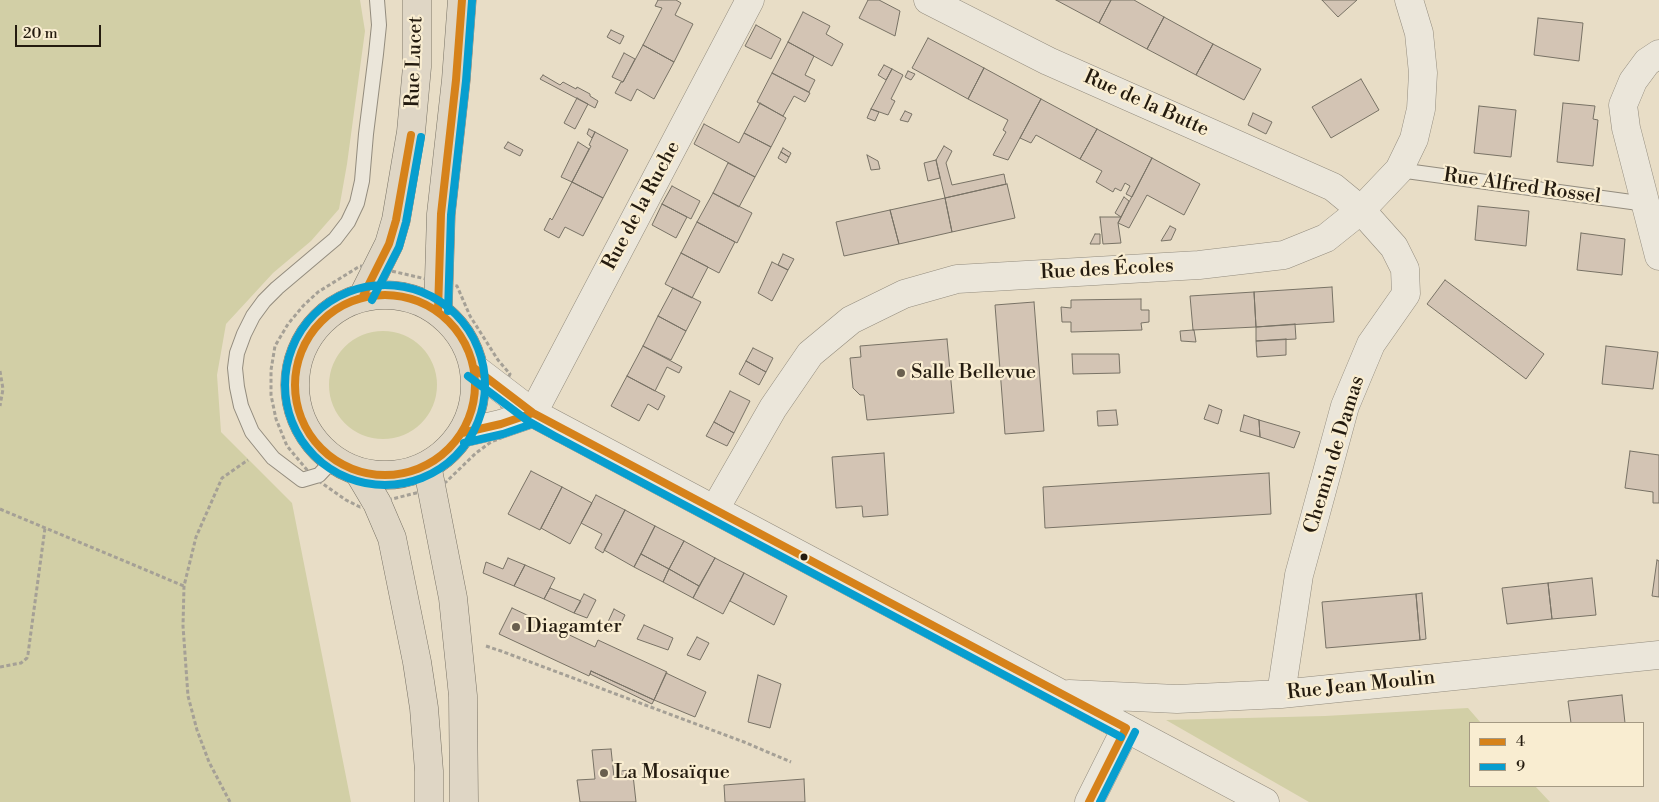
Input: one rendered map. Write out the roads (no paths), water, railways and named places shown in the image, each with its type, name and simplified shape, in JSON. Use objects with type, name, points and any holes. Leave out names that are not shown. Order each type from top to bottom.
[{"type":"main road","name":"Rue Lucet","points":[[363,296],[390,244],[396,220],[411,132],[417,67],[417,0]]},
{"type":"main road","name":"Rue Lucet","points":[[438,311],[441,214],[456,80],[462,0]]},
{"type":"main road","points":[[430,477],[405,474],[381,475],[358,471],[334,459],[312,439],[299,412],[294,383],[299,354],[314,328],[336,308],[363,296],[389,294],[414,298],[438,311],[455,326],[467,346],[474,368],[476,390],[472,413],[462,433],[430,477],[453,598],[463,696],[464,802]]},
{"type":"main road","points":[[358,471],[377,503],[392,538],[417,662],[424,708],[429,771],[429,802]]},
{"type":"street","name":"Rue de la Ruche","points":[[533,413],[750,0]]},
{"type":"street","name":"Rue de la Butte","points":[[928,0],[1048,61],[1333,187],[1361,210]]},
{"type":"street","name":"Rue des Écoles","points":[[715,509],[773,408],[810,354],[851,320],[904,294],[956,278],[1199,265],[1284,255],[1326,238],[1361,210],[1399,170],[1414,139],[1420,108],[1423,73],[1420,33],[1409,0]]},
{"type":"street","points":[[1659,54],[1647,62],[1633,81],[1623,105],[1626,128],[1659,256]]},
{"type":"street","name":"Chemin de Damas","points":[[1281,694],[1299,575],[1345,406],[1371,344],[1406,294],[1404,269],[1394,247],[1361,210]]},
{"type":"street","points":[[474,368],[533,413],[1265,802]]},
{"type":"street","points":[[462,433],[501,424],[533,413]]},
{"type":"street","name":"Rue Jean Moulin","points":[[1062,693],[1177,699],[1281,694],[1659,654]]},
{"type":"street","points":[[1089,802],[1126,728]]},
{"type":"lane","points":[[334,459],[319,475],[302,480],[288,470],[265,448],[252,432],[241,406],[235,368],[237,353],[244,334],[253,316],[264,301],[334,238],[348,222],[356,203],[362,181],[378,44],[377,0]]},
{"type":"lane","name":"Rue Alfred Rossel","points":[[1399,170],[1646,204]]},
{"type":"place","name":"Salle Bellevue","points":[[901,373]]},
{"type":"place","name":"Diagamter","points":[[516,627]]},
{"type":"place","name":"La Mosaïque","points":[[604,773]]}]
